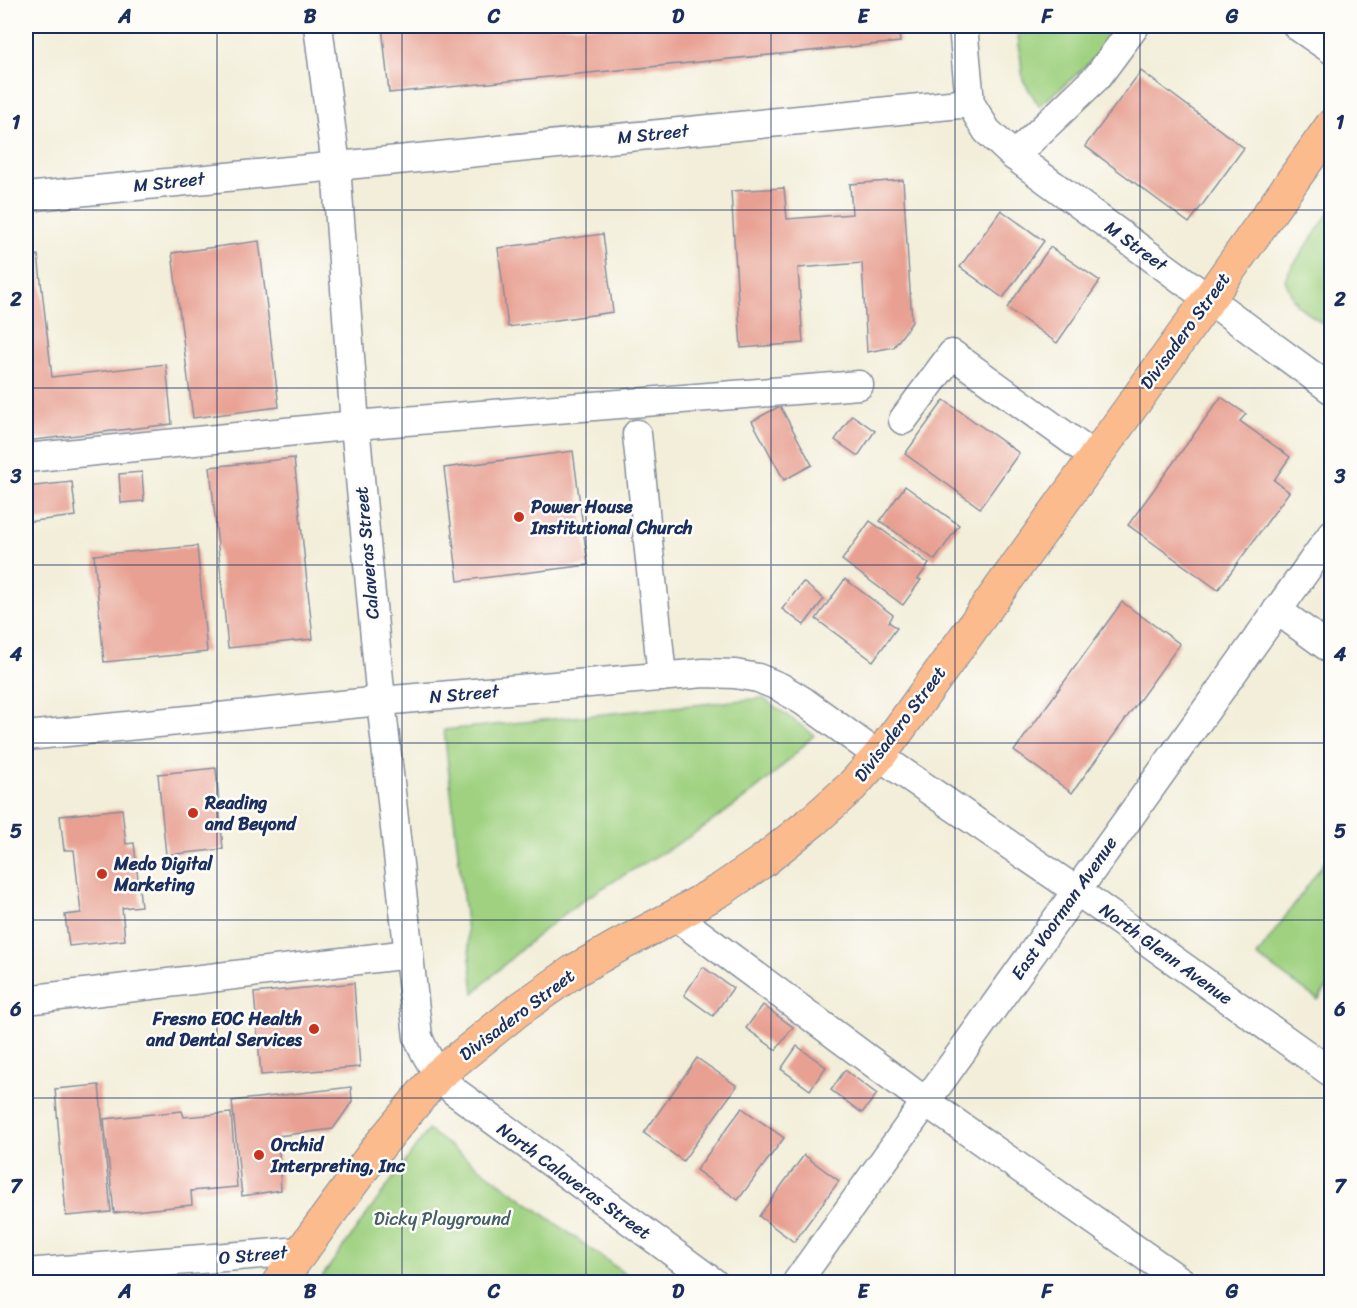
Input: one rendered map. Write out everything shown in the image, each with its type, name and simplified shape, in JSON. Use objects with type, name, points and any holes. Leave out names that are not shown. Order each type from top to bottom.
[{"type":"main road","name":"Divisadero Street","points":[[279,1282],[380,1145],[438,1075],[518,1011],[574,971],[722,889],[763,861],[851,787],[879,756],[1332,125]]},
{"type":"street","name":"Calaveras Street","points":[[318,26],[336,166],[355,425],[381,700],[418,1037],[438,1075]]},
{"type":"street","points":[[963,26],[970,102]]},
{"type":"street","points":[[1014,156],[1098,76],[1135,26]]},
{"type":"street","points":[[1297,26],[1332,50]]},
{"type":"street","name":"M Street","points":[[26,197],[970,102],[987,131],[1014,156],[1332,390]]},
{"type":"street","points":[[903,420],[952,354],[1095,457]]},
{"type":"street","points":[[26,458],[355,425],[858,384]]},
{"type":"street","points":[[637,434],[662,677]]},
{"type":"street","name":"East Voorman Avenue","points":[[797,1282],[1332,534]]},
{"type":"street","points":[[1277,610],[1332,650]]},
{"type":"street","name":"N Street","points":[[26,736],[381,700],[704,673],[735,674],[758,678],[780,687],[879,756]]},
{"type":"street","name":"North Glenn Avenue","points":[[879,756],[1077,891],[1332,1073]]},
{"type":"street","points":[[675,916],[926,1102],[1182,1282]]},
{"type":"street","points":[[26,1000],[409,954]]},
{"type":"street","name":"North Calaveras Street","points":[[438,1075],[471,1106],[713,1282]]},
{"type":"street","name":"O Street","points":[[26,1273],[302,1251]]},
{"type":"green space","points":[[1017,26],[1121,26],[1093,59],[1039,106],[1023,80]]},
{"type":"green space","points":[[1331,210],[1331,330],[1296,304],[1285,280]]},
{"type":"green space","points":[[763,698],[814,735],[775,773],[746,797],[695,833],[603,887],[574,907],[522,948],[474,993],[444,730]]},
{"type":"green space","points":[[1331,853],[1331,981],[1318,1000],[1257,956]]},
{"type":"green space","name":"Dicky Playground","points":[[428,1130],[636,1282],[318,1282]]},
{"type":"building","points":[[382,26],[898,26],[900,42],[389,93]]},
{"type":"building","points":[[1141,71],[1244,148],[1189,223],[1085,146]]},
{"type":"building","points":[[903,180],[912,322],[894,347],[867,352],[862,263],[798,268],[803,343],[741,348],[731,191],[784,188],[787,219],[852,214],[850,184]]},
{"type":"building","points":[[1001,210],[1044,241],[1003,298],[960,267]]},
{"type":"building","points":[[603,234],[613,312],[508,327],[498,248]]},
{"type":"building","points":[[259,241],[279,407],[193,418],[172,253]]},
{"type":"building","points":[[1050,247],[1100,281],[1057,343],[1007,308]]},
{"type":"building","points":[[38,255],[52,377],[166,364],[172,424],[26,441],[26,257]]},
{"type":"building","points":[[1221,397],[1246,414],[1240,421],[1290,457],[1274,480],[1289,492],[1218,590],[1128,525]]},
{"type":"building","points":[[944,400],[1019,453],[980,508],[905,454]]},
{"type":"building","points":[[780,406],[812,465],[784,480],[752,421]]},
{"type":"building","points":[[852,415],[875,431],[858,456],[835,440]]},
{"type":"building","points":[[573,451],[588,565],[458,581],[444,468]]},
{"type":"building","points":[[294,458],[313,639],[228,648],[210,467]]},
{"type":"building","points":[[142,472],[144,501],[121,503],[119,474]]},
{"type":"building","points":[[72,482],[76,516],[26,522],[26,487]]},
{"type":"building","points":[[905,486],[959,525],[935,560],[880,521]]},
{"type":"building","points":[[870,521],[929,564],[918,579],[921,580],[903,605],[842,560]]},
{"type":"building","points":[[197,546],[207,652],[104,662],[94,555]]},
{"type":"building","points":[[845,579],[893,615],[889,622],[897,628],[873,661],[816,619]]},
{"type":"building","points":[[803,582],[824,599],[804,625],[782,609]]},
{"type":"building","points":[[1122,602],[1180,644],[1072,793],[1014,751]]},
{"type":"building","points":[[216,768],[223,849],[166,855],[158,774]]},
{"type":"building","points":[[122,809],[126,844],[134,843],[141,906],[122,908],[125,940],[69,946],[65,915],[81,913],[74,850],[64,850],[60,816]]},
{"type":"building","points":[[703,967],[733,988],[713,1016],[684,995]]},
{"type":"building","points":[[354,983],[360,1067],[261,1075],[254,993]]},
{"type":"building","points":[[763,1005],[793,1027],[776,1050],[746,1028]]},
{"type":"building","points":[[797,1046],[826,1067],[810,1090],[781,1069]]},
{"type":"building","points":[[697,1058],[737,1086],[683,1161],[644,1133]]},
{"type":"building","points":[[845,1070],[877,1094],[862,1113],[831,1090]]},
{"type":"building","points":[[99,1085],[111,1212],[66,1216],[55,1089]]},
{"type":"building","points":[[351,1087],[352,1102],[333,1129],[278,1136],[281,1190],[242,1196],[232,1101]]},
{"type":"building","points":[[742,1108],[784,1138],[738,1200],[696,1170]]},
{"type":"building","points":[[182,1111],[184,1117],[231,1113],[237,1187],[191,1191],[192,1205],[114,1213],[104,1119]]},
{"type":"building","points":[[804,1155],[839,1181],[794,1242],[759,1216]]},
{"type":"place","name":"Power House Institutional Church","points":[[519,517]]},
{"type":"place","name":"Reading and Beyond","points":[[193,813]]},
{"type":"place","name":"Medo Digital Marketing","points":[[102,874]]},
{"type":"place","name":"Fresno EOC Health and Dental Services","points":[[314,1029]]},
{"type":"place","name":"Orchid Interpreting, Inc","points":[[259,1155]]}]
